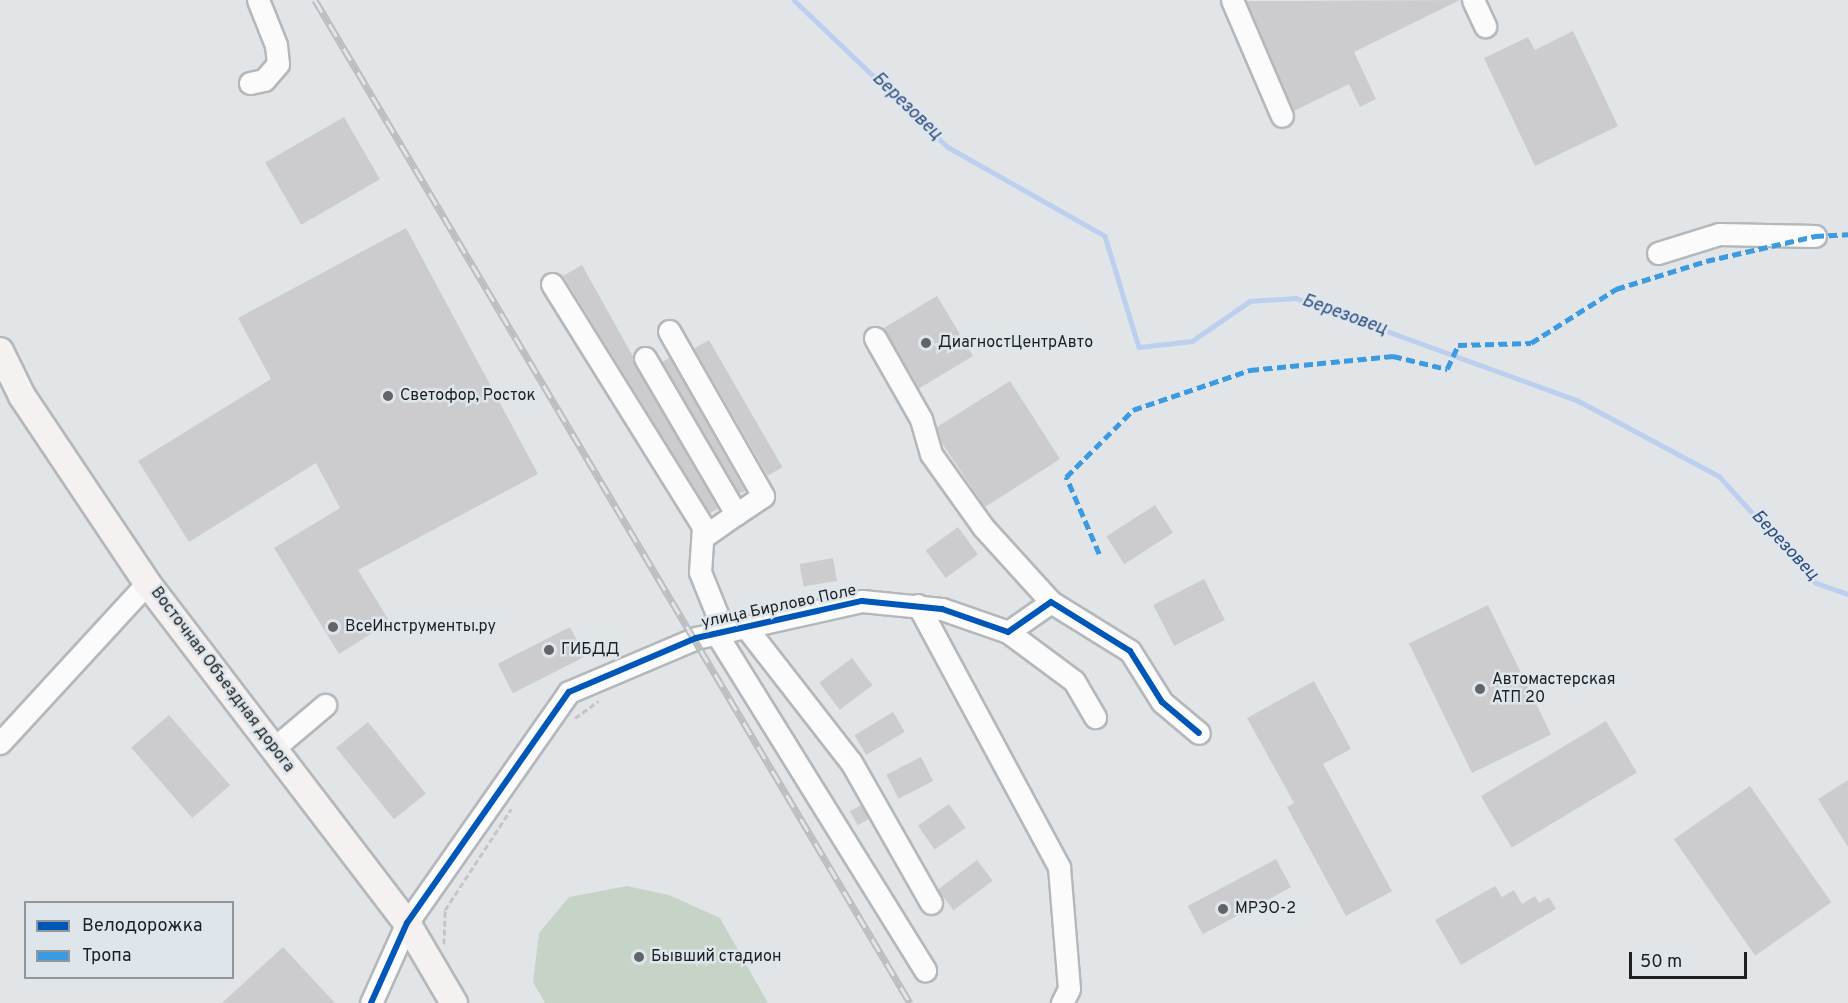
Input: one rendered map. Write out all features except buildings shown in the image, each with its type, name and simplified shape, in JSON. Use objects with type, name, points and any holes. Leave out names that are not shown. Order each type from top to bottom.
[{"type":"main road","name":"Восточная Объездная дорога","points":[[0,351],[22,396],[147,583],[407,923],[454,1003]]},
{"type":"street","points":[[250,83],[264,80],[278,64],[276,45],[258,0]]},
{"type":"street","points":[[1232,0],[1282,116]]},
{"type":"street","points":[[1473,0],[1485,26]]},
{"type":"street","points":[[1658,253],[1719,234],[1815,236]]},
{"type":"street","points":[[552,284],[703,527],[700,572],[717,614],[716,633],[925,970]]},
{"type":"street","points":[[669,331],[763,496],[704,536]]},
{"type":"street","points":[[875,338],[921,419],[931,454],[983,527],[1051,602],[1130,651],[1162,702],[1199,733]]},
{"type":"street","points":[[645,358],[736,514]]},
{"type":"street","points":[[0,744],[147,583]]},
{"type":"street","name":"улица Бирлово Поле","points":[[371,1003],[407,923],[569,692],[716,633],[862,601],[918,605],[1008,632],[1074,681],[1095,717]]},
{"type":"street","points":[[1008,632],[1051,602]]},
{"type":"street","points":[[918,605],[1059,867],[1069,989],[1062,1003]]},
{"type":"street","name":"улица Бирлово Поле","points":[[745,626],[851,762],[931,903]]},
{"type":"street","points":[[274,748],[325,705]]},
{"type":"path","points":[[567,723],[604,697]]},
{"type":"path","points":[[448,953],[441,930],[445,910],[518,798]]},
{"type":"green space","name":"Бывший стадион","points":[[627,886],[669,895],[720,918],[768,1003],[545,1003],[533,982],[539,933],[569,897]]},
{"type":"waterway","name":"Березовец","points":[[794,0],[948,147],[1105,236],[1139,347],[1192,341],[1250,301],[1296,298],[1577,400],[1719,476],[1816,583],[1848,594]]},
{"type":"railway","points":[[315,0],[910,1003]]},
{"type":"marked path","points":[[1099,554],[1066,477],[1133,410],[1250,370],[1393,356],[1447,369],[1458,345],[1531,343],[1616,289],[1706,261],[1815,236],[1848,234]]},
{"type":"cycle path","points":[[371,1003],[407,923],[569,692],[696,638],[862,601],[942,609],[1008,632],[1051,602],[1130,651],[1162,702],[1199,733]]},
{"type":"place","name":"ДиагностЦентрАвто","points":[[926,343]]},
{"type":"place","name":"Светофор, Росток","points":[[388,396]]},
{"type":"place","name":"ВсеИнструменты.ру","points":[[333,627]]},
{"type":"place","name":"ГИБДД","points":[[549,650]]},
{"type":"place","name":"Автомастерская АТП 20","points":[[1480,689]]},
{"type":"place","name":"МРЭО-2","points":[[1223,909]]},
{"type":"place","name":"Бывший стадион","points":[[639,957]]}]
